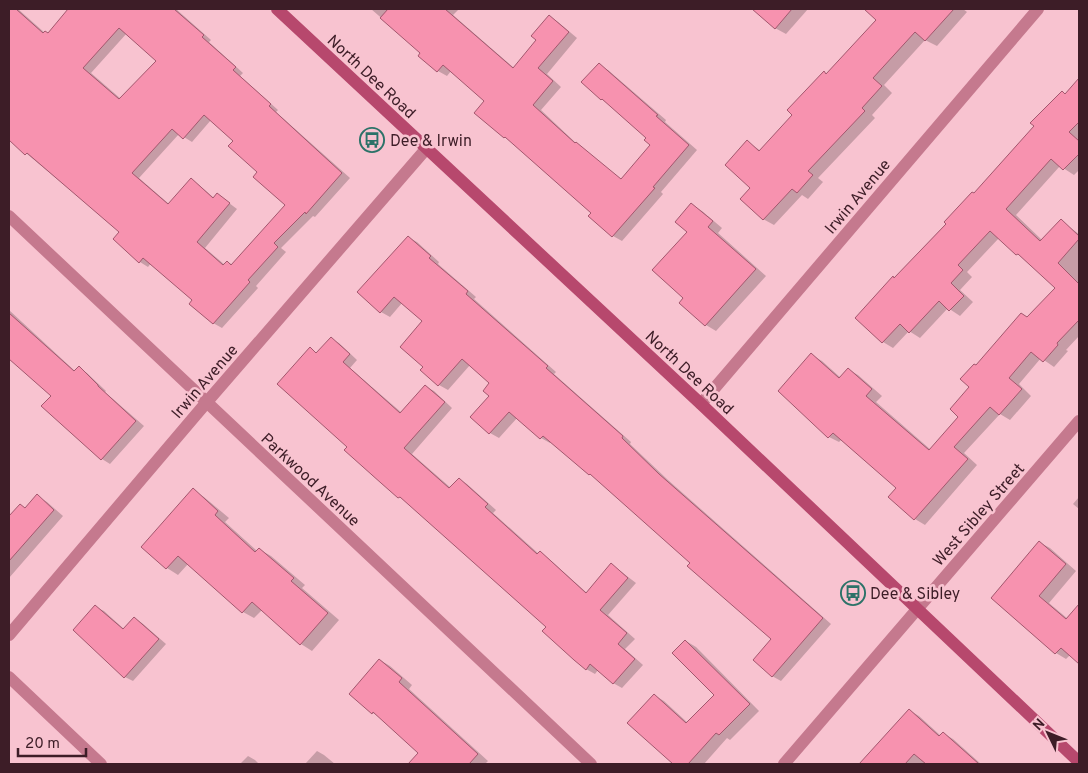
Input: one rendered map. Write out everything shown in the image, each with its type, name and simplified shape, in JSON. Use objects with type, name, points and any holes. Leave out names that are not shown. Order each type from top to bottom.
[{"type":"main road","name":"North Dee Road","points":[[277,9],[701,404],[1079,762]]},
{"type":"street","name":"Irwin Avenue","points":[[701,404],[1038,9]]},
{"type":"street","name":"Irwin Avenue","points":[[9,635],[206,402],[426,149]]},
{"type":"street","name":"Parkwood Avenue","points":[[9,216],[591,764]]},
{"type":"street","name":"West Sibley Street","points":[[784,764],[1079,421]]},
{"type":"street","points":[[9,677],[101,764]]},
{"type":"building","points":[[9,9],[16,9],[43,33],[45,31],[48,33],[68,9],[174,9],[204,35],[202,37],[236,67],[233,70],[271,104],[269,106],[342,173],[306,214],[305,212],[274,243],[278,247],[248,280],[250,282],[213,324],[189,304],[192,300],[143,258],[139,263],[113,239],[119,232],[27,153],[25,155],[9,140]],"holes":[[[119,28],[156,61],[119,99],[83,68]],[[204,115],[233,141],[228,146],[257,172],[253,177],[285,205],[231,265],[227,261],[223,265],[197,242],[230,203],[217,193],[213,198],[191,178],[168,204],[132,173],[172,129],[183,139]]]},
{"type":"building","points":[[388,9],[445,9],[513,68],[536,40],[531,36],[549,15],[569,32],[538,68],[553,81],[533,105],[575,143],[621,179],[650,145],[644,140],[646,138],[581,82],[599,63],[689,145],[653,187],[655,188],[612,237],[588,216],[591,213],[505,137],[474,113],[484,101],[443,65],[437,72],[418,56],[420,53],[380,18]]},
{"type":"building","points":[[752,9],[792,9],[775,29]]},
{"type":"building","points":[[864,9],[954,9],[925,41],[915,32],[873,78],[882,86],[862,108],[865,111],[808,171],[813,175],[797,193],[792,189],[763,220],[740,199],[750,188],[725,165],[747,140],[759,151],[792,115],[787,110],[824,71],[826,74],[876,20]]},
{"type":"building","points":[[1079,78],[1079,122],[1069,132],[1079,141],[1079,154],[1063,170],[1051,159],[1006,209],[1040,241],[1061,219],[1079,236],[1079,239],[1058,263],[1079,284],[1079,320],[1057,343],[1058,345],[1043,362],[1031,352],[1009,378],[1022,389],[999,415],[990,407],[954,447],[968,459],[914,520],[888,497],[896,488],[833,433],[828,438],[778,391],[811,353],[839,378],[848,368],[872,389],[866,396],[929,450],[958,417],[950,409],[969,387],[960,379],[974,364],[976,365],[1021,313],[1027,317],[1055,288],[990,231],[958,265],[963,270],[951,283],[964,296],[949,311],[939,301],[909,333],[900,324],[882,343],[855,318],[893,276],[894,278],[946,224],[944,222],[972,192],[974,193],[1034,126],[1030,123],[1062,91],[1065,94]]},
{"type":"building","points":[[691,203],[713,221],[708,227],[756,269],[705,326],[679,303],[683,298],[652,270],[687,232],[675,222]]},
{"type":"building","points":[[408,236],[431,256],[429,258],[468,291],[466,294],[548,366],[546,368],[623,436],[622,438],[659,474],[823,618],[772,677],[753,660],[771,639],[687,566],[690,563],[590,474],[543,436],[540,439],[509,412],[489,434],[470,417],[489,396],[483,391],[489,383],[462,359],[438,386],[420,370],[423,367],[400,347],[422,321],[394,297],[380,313],[357,292]]},
{"type":"building","points":[[9,313],[74,371],[79,366],[136,421],[101,460],[41,406],[51,396],[9,359]]},
{"type":"building","points":[[331,337],[350,354],[343,362],[400,413],[425,385],[445,402],[404,448],[449,488],[459,478],[488,504],[485,507],[537,554],[540,551],[586,593],[611,563],[628,578],[600,610],[627,633],[618,644],[635,659],[613,684],[590,664],[586,670],[574,660],[542,631],[546,627],[400,497],[398,498],[344,450],[347,447],[277,384],[310,347],[316,353]]},
{"type":"building","points":[[193,488],[218,511],[215,515],[255,552],[259,548],[294,578],[291,581],[328,613],[300,645],[252,602],[242,613],[178,556],[166,569],[141,547]]},
{"type":"building","points":[[37,494],[54,510],[9,561],[9,516],[20,504],[25,508]]},
{"type":"building","points":[[1039,541],[1066,564],[1039,596],[1066,619],[1079,604],[1079,664],[1061,648],[1055,654],[991,598]]},
{"type":"building","points":[[95,605],[123,629],[134,617],[159,639],[124,678],[73,630]]},
{"type":"building","points":[[685,640],[750,704],[719,735],[716,733],[688,764],[673,764],[627,723],[654,694],[686,723],[714,695],[672,653]]},
{"type":"building","points":[[379,659],[402,678],[399,682],[478,754],[469,764],[408,764],[418,753],[373,712],[372,714],[349,694]]},
{"type":"building","points":[[909,709],[939,736],[943,732],[979,764],[926,764],[914,754],[905,764],[859,764]]},
{"type":"place","name":"Dee & Irwin","points":[[372,140]]},
{"type":"place","name":"Dee & Sibley","points":[[853,593]]}]
